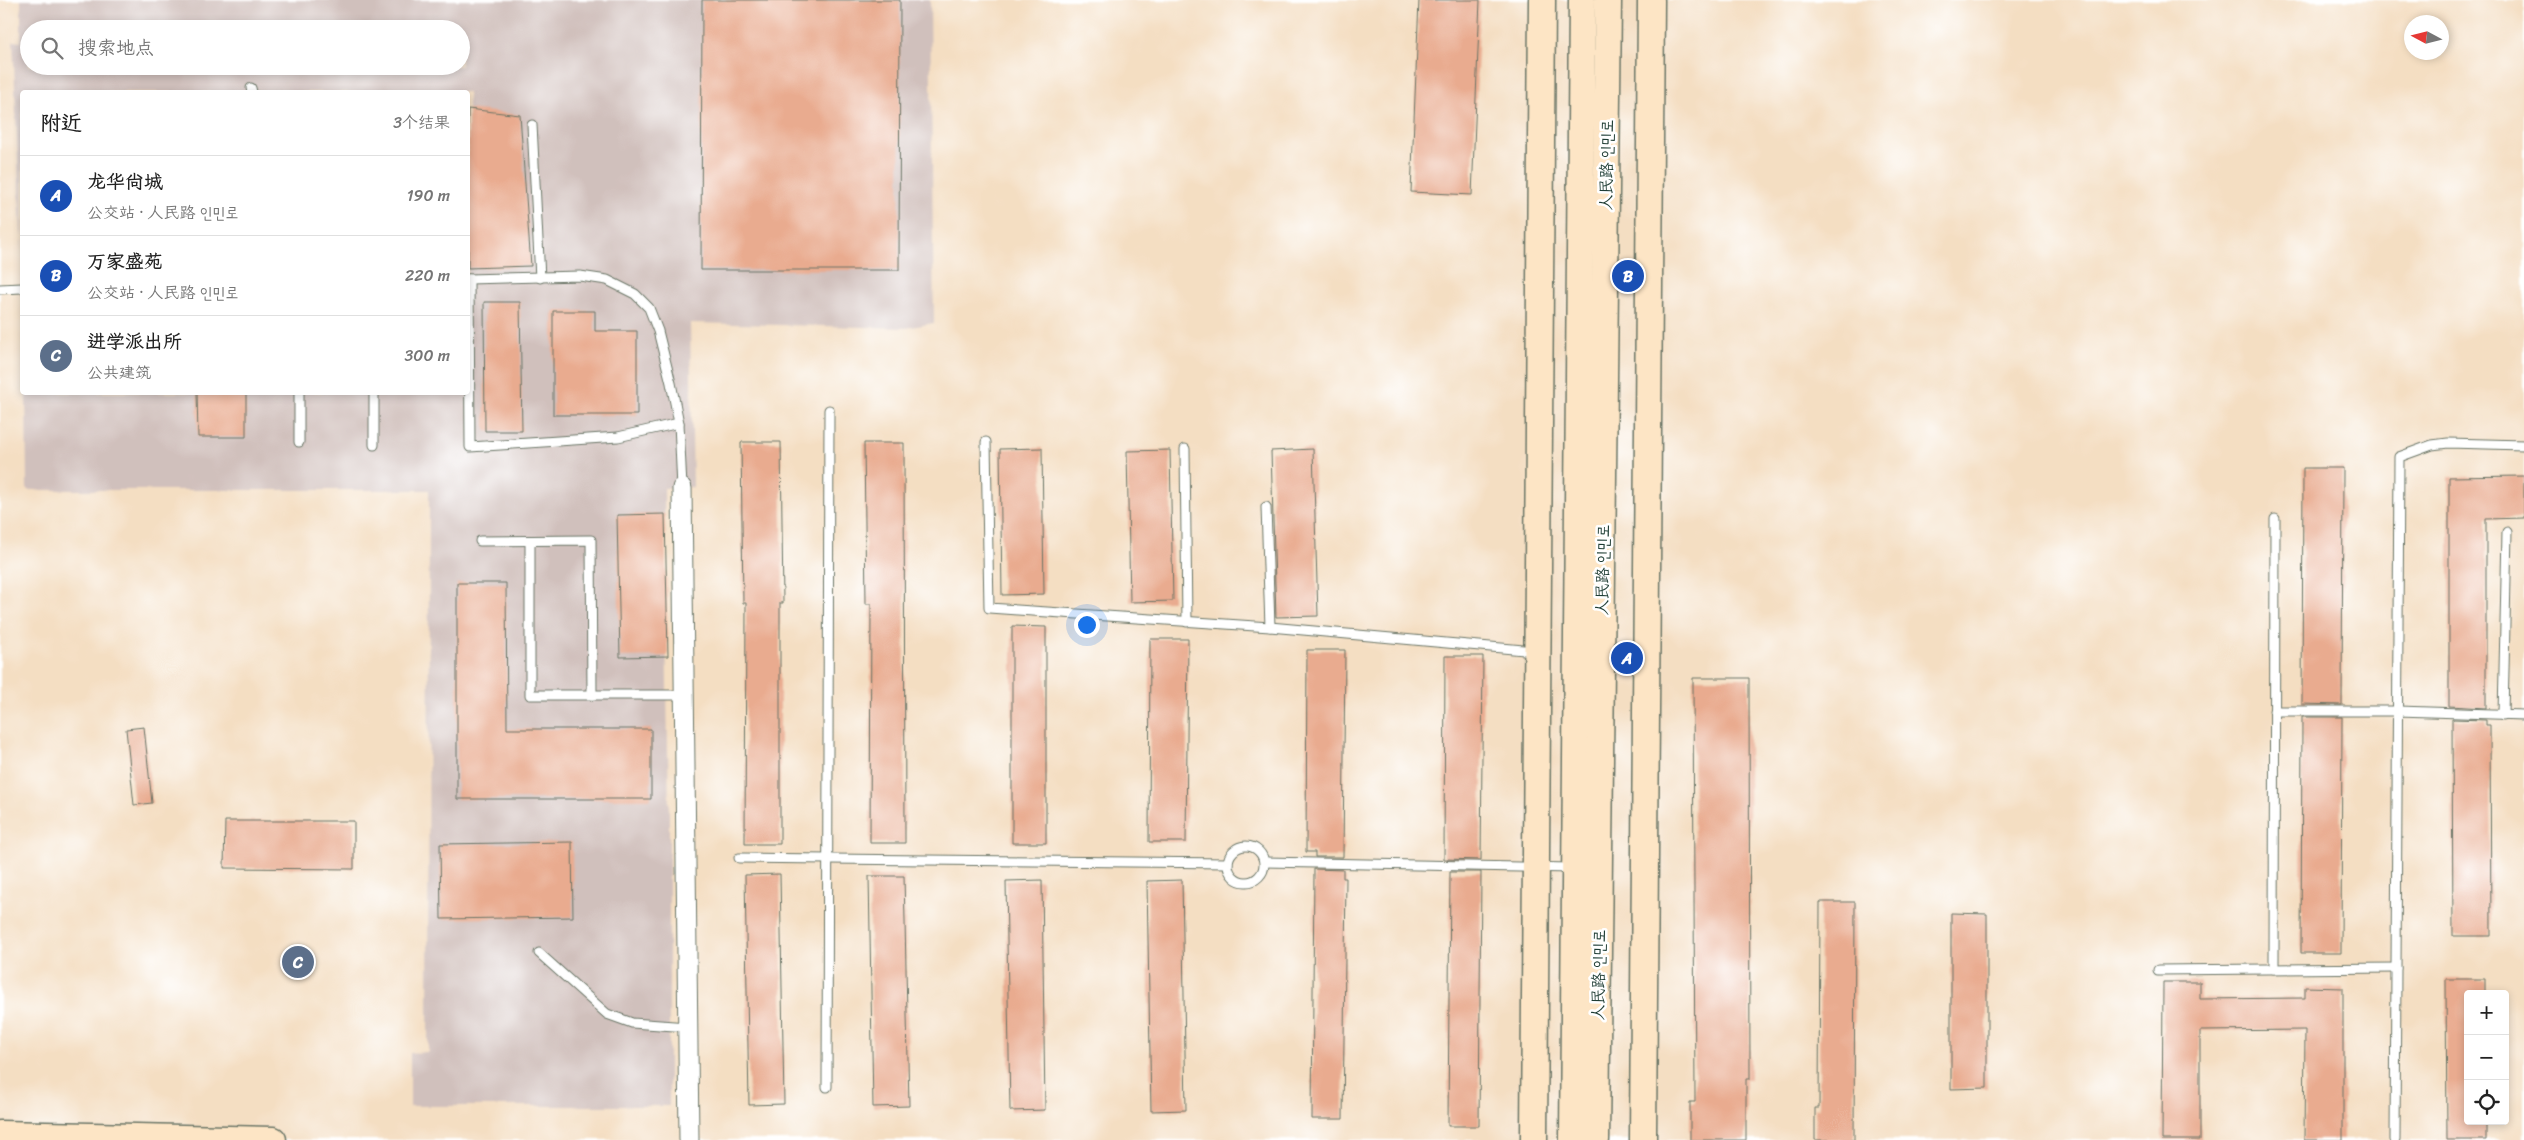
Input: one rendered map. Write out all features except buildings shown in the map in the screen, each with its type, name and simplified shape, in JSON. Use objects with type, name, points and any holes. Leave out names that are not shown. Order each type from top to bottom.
[{"type":"street","points":[[1534,1140],[1542,0]]},
{"type":"street","name":"人民路 인민로","points":[[1573,1140],[1582,0]]},
{"type":"street","name":"人民路 인민로","points":[[1596,1140],[1608,0]]},
{"type":"street","points":[[1643,1140],[1651,0]]},
{"type":"street","points":[[682,488],[689,1140]]},
{"type":"street","points":[[0,1134],[273,1140]]},
{"type":"lane","points":[[532,125],[540,278]]},
{"type":"lane","points":[[470,279],[580,276],[607,280],[635,294],[649,308],[658,331],[679,423],[682,488]]},
{"type":"lane","points":[[0,289],[20,288]]},
{"type":"lane","points":[[299,395],[299,442]]},
{"type":"lane","points":[[374,395],[374,445]]},
{"type":"lane","points":[[469,395],[470,447],[618,438],[679,423]]},
{"type":"lane","points":[[827,1087],[829,410]]},
{"type":"lane","points":[[986,442],[989,608],[1270,627],[1538,651]]},
{"type":"lane","points":[[2395,1140],[2399,457],[2432,445],[2448,443],[2524,445]]},
{"type":"lane","points":[[1185,449],[1187,622]]},
{"type":"lane","points":[[1266,507],[1270,627]]},
{"type":"lane","points":[[2274,969],[2275,519]]},
{"type":"lane","points":[[2503,715],[2507,532]]},
{"type":"lane","points":[[480,541],[592,540],[592,695]]},
{"type":"lane","points":[[530,541],[530,695],[684,695]]},
{"type":"lane","points":[[2274,711],[2398,711],[2524,715]]},
{"type":"lane","points":[[1249,845],[1260,851],[1264,862],[1262,874],[1258,878],[1247,882],[1235,878],[1231,874],[1228,863],[1232,851],[1249,845]]},
{"type":"lane","points":[[738,858],[1228,863]]},
{"type":"lane","points":[[1264,862],[1575,868]]},
{"type":"lane","points":[[539,953],[607,1014],[632,1023],[688,1027]]},
{"type":"lane","points":[[2158,970],[2396,968]]},
{"type":"shaded area","points":[[21,0],[930,0],[934,323],[906,328],[690,323],[693,487],[664,488],[669,814],[669,1106],[410,1106],[410,1053],[428,1052],[429,490],[27,490],[26,395],[470,395],[470,90],[20,90],[20,208],[13,41],[20,42],[20,75],[470,75],[470,20],[21,20]]},
{"type":"place","name":"万家盛苑","points":[[1628,276]]},
{"type":"place","name":"龙华尚城","points":[[1627,658]]},
{"type":"place","name":"进学派出所","points":[[298,962]]}]
